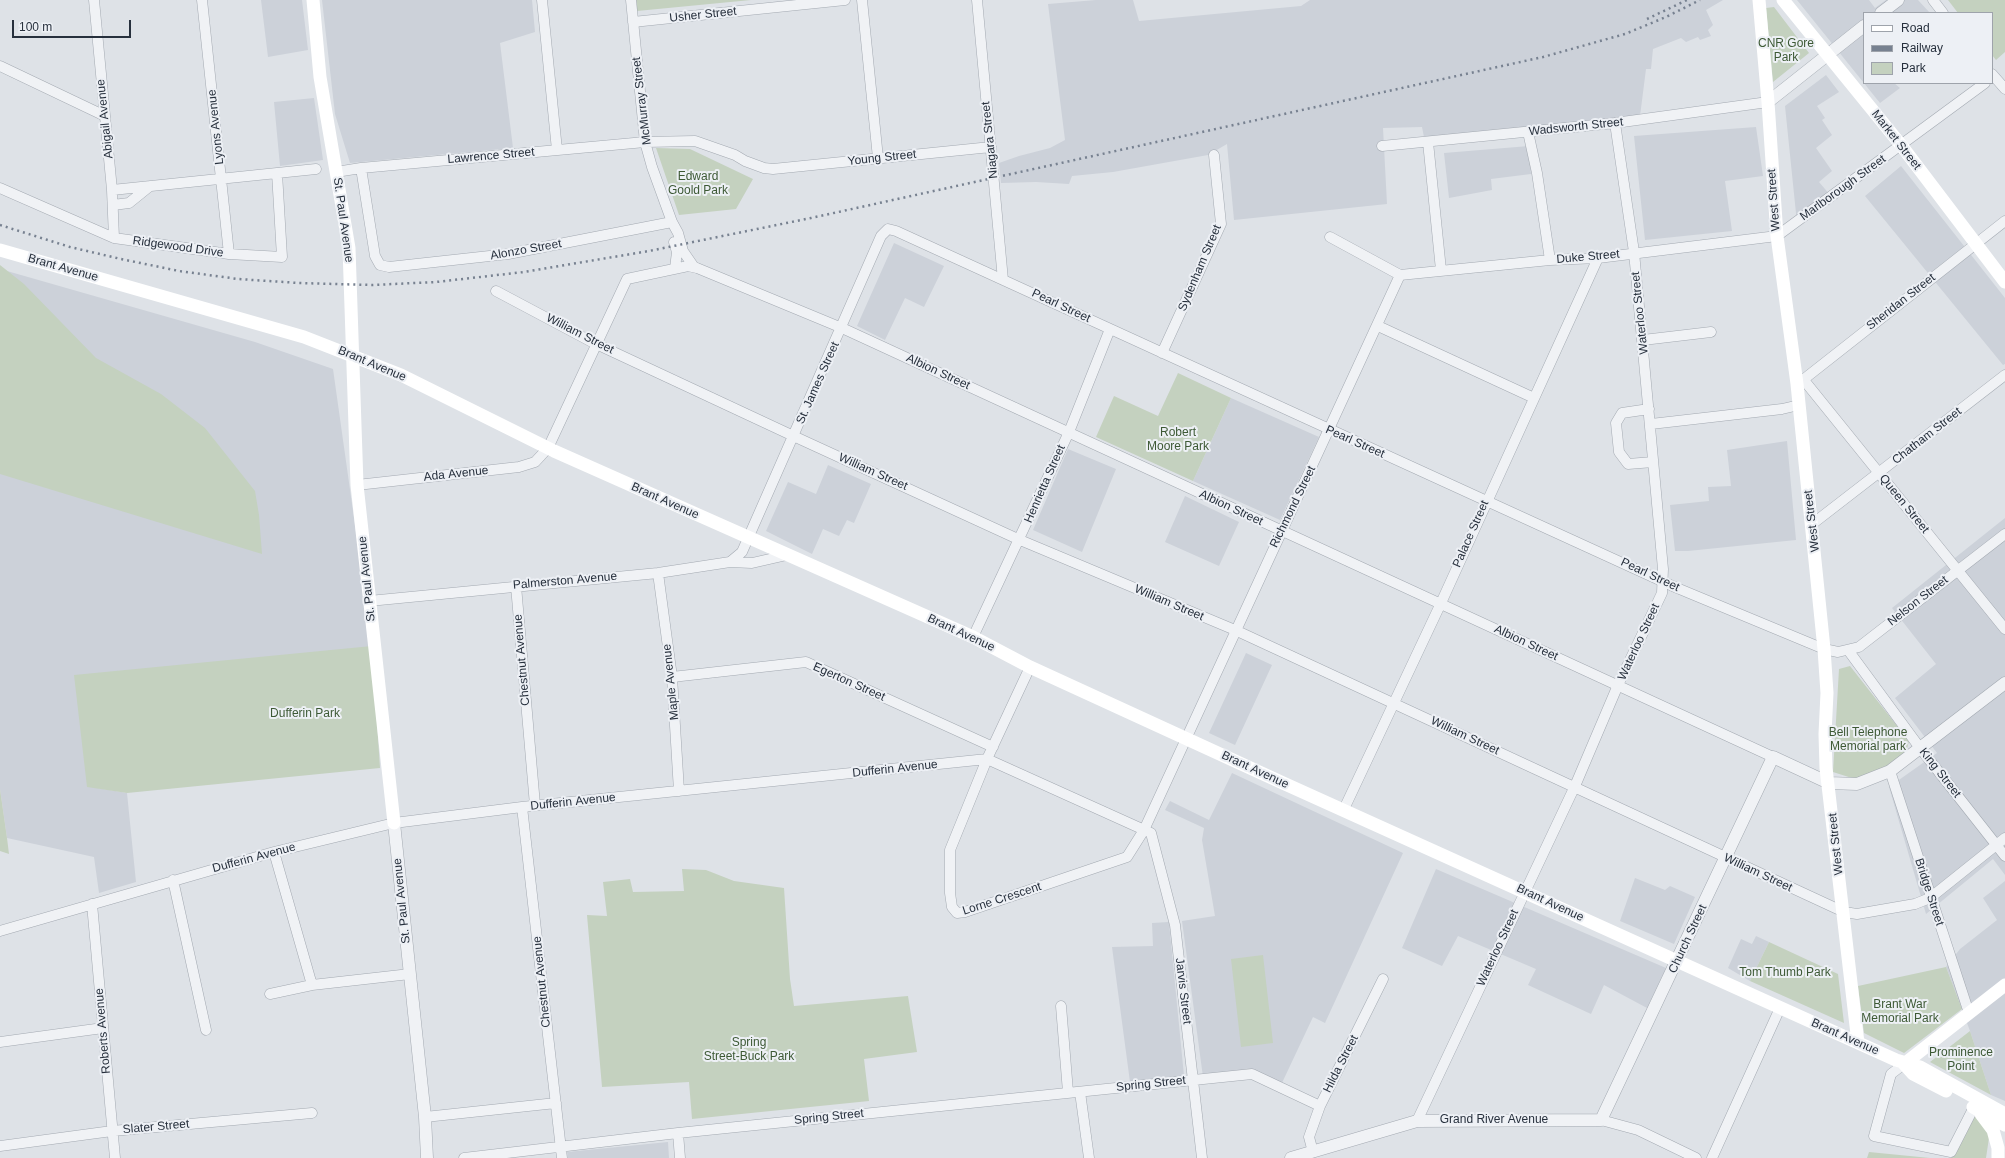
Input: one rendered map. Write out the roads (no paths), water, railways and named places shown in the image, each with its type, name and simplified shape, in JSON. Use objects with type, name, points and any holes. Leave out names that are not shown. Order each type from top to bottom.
[{"type":"main road","name":"St. Paul Avenue","points":[[313,0],[320,77],[349,248],[357,485],[394,823]]},
{"type":"main road","name":"West Street","points":[[1759,0],[1768,102],[1777,236],[1800,382],[1799,405],[1824,649],[1827,693],[1825,734],[1826,768],[1829,783],[1858,1043]]},
{"type":"main road","name":"Market Street","points":[[1783,0],[1901,145],[2005,282]]},
{"type":"main road","name":"Brant Avenue","points":[[0,250],[304,337],[401,375],[548,448],[973,637],[1030,667],[1904,1064],[1920,1067],[2005,1114]]},
{"type":"main road","points":[[1904,1064],[2005,984]]},
{"type":"main road","name":"Brant Avenue","points":[[1904,1064],[1913,1074],[2005,1125]]},
{"type":"main road","points":[[1974,1107],[1988,1122],[1993,1130],[1998,1148],[1998,1158]]},
{"type":"street","name":"Abigail Avenue","points":[[94,0],[112,190],[114,238]]},
{"type":"street","name":"Lyons Avenue","points":[[202,0],[229,254]]},
{"type":"street","points":[[542,0],[557,150]]},
{"type":"street","name":"McMurray Street","points":[[631,0],[645,142],[652,167],[672,222],[678,233],[683,251],[694,267]]},
{"type":"street","name":"Usher Street","points":[[633,22],[845,0]]},
{"type":"street","points":[[862,0],[878,158]]},
{"type":"street","name":"Niagara Street","points":[[977,0],[1003,280]]},
{"type":"street","points":[[1882,12],[1898,0]]},
{"type":"street","points":[[1933,0],[1942,12]]},
{"type":"street","points":[[1768,102],[1863,27]]},
{"type":"street","points":[[0,66],[105,116]]},
{"type":"street","points":[[1993,76],[2005,89]]},
{"type":"street","name":"Marlborough Street","points":[[1777,236],[1985,84]]},
{"type":"street","name":"Wadsworth Street","points":[[1382,146],[1615,123],[1768,102]]},
{"type":"street","name":"Waterloo Street","points":[[1416,1121],[1525,892],[1574,786],[1618,685],[1662,593],[1664,569],[1643,340],[1634,252],[1615,123]]},
{"type":"street","points":[[1528,132],[1537,173],[1550,260]]},
{"type":"street","name":"Young Street","points":[[645,142],[695,141],[735,155],[745,161],[764,168],[774,169],[991,147]]},
{"type":"street","name":"Lawrence Street","points":[[336,172],[361,168],[645,142]]},
{"type":"street","points":[[1428,142],[1441,270]]},
{"type":"street","name":"Sydenham Street","points":[[1162,353],[1220,224],[1214,155]]},
{"type":"street","name":"Alonzo Street","points":[[361,168],[375,256],[380,265],[389,267],[508,254],[672,222]]},
{"type":"street","points":[[112,190],[221,177],[316,169]]},
{"type":"street","name":"Ridgewood Drive","points":[[0,188],[114,238],[229,254],[282,257],[277,173]]},
{"type":"street","points":[[113,205],[130,203],[150,186]]},
{"type":"street","name":"Sheridan Street","points":[[1800,382],[2005,221]]},
{"type":"street","name":"McMurray Street","points":[[672,222],[672,235],[677,252],[675,268]]},
{"type":"street","name":"Pearl Street","points":[[888,229],[1486,501],[1663,580],[1824,649]]},
{"type":"street","name":"St. James Street","points":[[748,538],[794,437],[881,236],[888,229]]},
{"type":"street","points":[[1330,236],[1400,276]]},
{"type":"street","name":"Duke Street","points":[[1400,276],[1441,270],[1550,260],[1598,258],[1634,252],[1777,236]]},
{"type":"street","name":"Palace Street","points":[[1344,809],[1441,603],[1486,501],[1598,258]]},
{"type":"street","name":"Albion Street","points":[[627,280],[675,268],[688,266],[694,267],[842,328],[1069,432],[1280,532],[1441,603],[1829,783]]},
{"type":"street","name":"Richmond Street","points":[[1186,738],[1280,532],[1330,430],[1400,276]]},
{"type":"street","name":"Ada Avenue","points":[[357,485],[520,467],[535,462],[548,448],[594,343],[627,280]]},
{"type":"street","name":"William Street","points":[[496,291],[594,343],[794,437],[1020,540],[1235,630],[1844,912]]},
{"type":"street","points":[[1378,326],[1534,398]]},
{"type":"street","name":"Henrietta Street","points":[[973,637],[1020,540],[1069,432],[1110,329]]},
{"type":"street","points":[[1643,340],[1711,332]]},
{"type":"street","name":"Chatham Street","points":[[1812,525],[2005,375]]},
{"type":"street","name":"Queen Street","points":[[1800,382],[1879,473],[2005,629]]},
{"type":"street","points":[[1650,424],[1782,409],[1799,405]]},
{"type":"street","points":[[1649,409],[1622,413],[1616,423],[1619,452],[1628,464],[1653,462]]},
{"type":"street","name":"Nelson Street","points":[[1824,649],[1838,652],[1859,647],[2005,534]]},
{"type":"street","points":[[730,562],[742,552],[748,538]]},
{"type":"street","name":"Palmerston Avenue","points":[[369,601],[658,573],[730,562],[752,563],[787,555]]},
{"type":"street","name":"Maple Avenue","points":[[658,573],[672,677],[679,791]]},
{"type":"street","name":"Chestnut Avenue","points":[[516,586],[535,805]]},
{"type":"street","name":"King Street","points":[[1848,650],[1920,748],[2005,856]]},
{"type":"street","name":"Egerton Street","points":[[672,677],[806,662],[993,747]]},
{"type":"street","name":"Lorne Crescent","points":[[1030,667],[987,759],[950,850],[950,893],[952,907],[957,913],[966,912],[1127,857],[1144,830],[1186,738]]},
{"type":"street","points":[[1829,783],[1856,784],[1890,771],[2005,683]]},
{"type":"street","name":"Church Street","points":[[1601,1120],[1678,962],[1725,857],[1773,757]]},
{"type":"street","points":[[987,759],[1144,830]]},
{"type":"street","name":"Dufferin Avenue","points":[[0,931],[274,852],[394,823],[522,806],[987,759]]},
{"type":"street","name":"Bridge Street","points":[[1890,771],[1930,898],[1969,1013]]},
{"type":"street","name":"Chestnut Avenue","points":[[522,806],[562,1158]]},
{"type":"street","name":"St. Paul Avenue","points":[[394,823],[428,1158]]},
{"type":"street","name":"Jarvis Street","points":[[1144,830],[1151,833],[1175,925],[1202,1158]]},
{"type":"street","points":[[1844,912],[1857,914],[1915,904],[1930,898],[2005,838]]},
{"type":"street","points":[[274,852],[312,985]]},
{"type":"street","points":[[173,880],[206,1030]]},
{"type":"street","name":"Roberts Avenue","points":[[92,904],[115,1158]]},
{"type":"street","points":[[270,994],[312,985],[410,974]]},
{"type":"street","name":"Hilda Street","points":[[1313,1152],[1309,1137],[1320,1106],[1383,979]]},
{"type":"street","points":[[1060,1006],[1068,1092]]},
{"type":"street","points":[[1712,1158],[1780,1008]]},
{"type":"street","points":[[0,1042],[103,1028]]},
{"type":"street","points":[[1904,1064],[1891,1074],[1874,1136],[1951,1152],[1974,1107]]},
{"type":"street","name":"Spring Street","points":[[464,1158],[678,1133],[1252,1074],[1320,1106]]},
{"type":"street","points":[[1080,1092],[1089,1158]]},
{"type":"street","points":[[425,1117],[556,1104]]},
{"type":"street","name":"Slater Street","points":[[0,1146],[112,1131],[312,1113]]},
{"type":"street","name":"Grand River Avenue","points":[[1291,1158],[1416,1121],[1601,1120],[1638,1130],[1696,1158]]},
{"type":"street","points":[[678,1133],[680,1158]]},
{"type":"railway","points":[[1647,19],[1687,0]]},
{"type":"railway","points":[[0,225],[70,247],[121,259],[179,271],[238,279],[299,283],[372,285],[436,282],[524,272],[649,251],[811,218],[1543,57],[1625,34],[1666,17],[1700,0]]},
{"type":"park label","name":"CNR Gore Park","points":[[1786,51]]},
{"type":"park label","name":"Edward Goold Park","points":[[698,184]]},
{"type":"park label","name":"Robert Moore Park","points":[[1178,440]]},
{"type":"park label","name":"Dufferin Park","points":[[305,714]]},
{"type":"park label","name":"Bell Telephone Memorial park","points":[[1868,740]]},
{"type":"park label","name":"Tom Thumb Park","points":[[1785,973]]},
{"type":"park label","name":"Brant War Memorial Park","points":[[1900,1012]]},
{"type":"park label","name":"Spring Street-Buck Park","points":[[749,1050]]},
{"type":"park label","name":"Prominence Point","points":[[1961,1060]]}]
